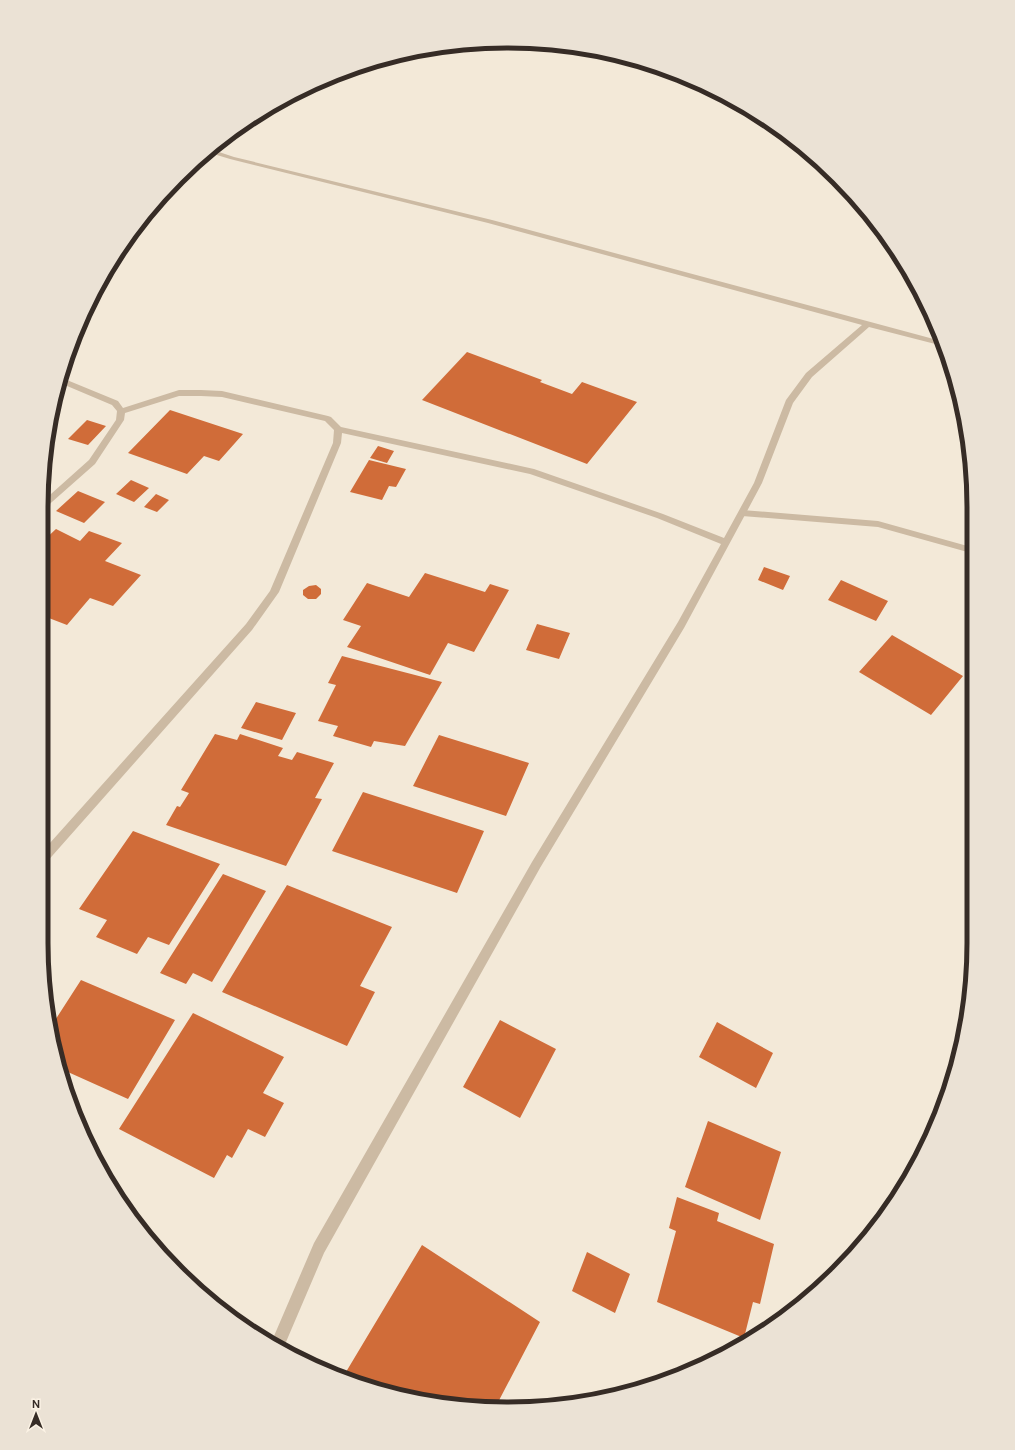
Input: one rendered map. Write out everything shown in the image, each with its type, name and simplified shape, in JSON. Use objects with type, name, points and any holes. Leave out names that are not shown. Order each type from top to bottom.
[{"type":"street","points":[[216,153],[490,221],[936,342]]},
{"type":"street","points":[[279,1341],[319,1248],[536,865],[681,625],[742,513],[758,483],[789,402],[809,376],[869,323]]},
{"type":"street","points":[[48,501],[92,462],[120,420],[121,411],[115,403],[66,382]]},
{"type":"street","points":[[121,411],[179,392],[222,394],[328,419],[338,429],[531,471],[660,516],[725,542]]},
{"type":"street","points":[[48,853],[249,627],[274,592],[337,443],[338,429]]},
{"type":"street","points":[[742,513],[878,524],[967,549]]},
{"type":"building","points":[[467,352],[542,380],[540,382],[572,394],[582,382],[637,402],[587,464],[422,400]]},
{"type":"building","points":[[170,410],[243,434],[219,461],[204,456],[187,474],[128,453]]},
{"type":"building","points":[[87,420],[106,426],[88,445],[68,439]]},
{"type":"building","points":[[378,446],[394,451],[387,463],[370,458]]},
{"type":"building","points":[[369,460],[406,469],[396,487],[389,486],[382,500],[350,492]]},
{"type":"building","points":[[131,480],[149,488],[134,502],[116,494]]},
{"type":"building","points":[[78,491],[105,502],[84,523],[56,511]]},
{"type":"building","points":[[156,494],[169,500],[157,512],[144,507]]},
{"type":"building","points":[[56,529],[80,541],[89,531],[122,543],[105,561],[141,575],[113,606],[90,598],[67,625],[48,618],[48,536]]},
{"type":"building","points":[[764,567],[790,576],[783,590],[758,580]]},
{"type":"building","points":[[425,573],[485,592],[490,584],[509,590],[474,652],[448,643],[430,675],[347,647],[361,626],[343,620],[367,583],[409,597]]},
{"type":"building","points":[[841,580],[888,601],[876,621],[828,600]]},
{"type":"building","points":[[316,585],[321,589],[321,594],[316,599],[308,599],[303,595],[303,590],[309,586]]},
{"type":"building","points":[[537,624],[570,633],[559,659],[526,650]]},
{"type":"building","points":[[892,635],[963,676],[931,715],[859,672]]},
{"type":"building","points":[[342,656],[442,682],[405,746],[374,741],[371,747],[333,736],[338,726],[318,721],[336,685],[328,683]]},
{"type":"building","points":[[256,702],[296,713],[282,740],[241,728]]},
{"type":"building","points":[[215,734],[237,740],[240,734],[283,748],[278,756],[292,760],[297,752],[334,763],[315,798],[322,799],[286,866],[166,825],[177,806],[180,807],[189,793],[181,790]]},
{"type":"building","points":[[439,735],[529,763],[506,816],[413,786]]},
{"type":"building","points":[[363,792],[484,831],[457,893],[332,851]]},
{"type":"building","points":[[133,831],[220,864],[169,945],[148,937],[137,954],[96,937],[107,920],[79,909]]},
{"type":"building","points":[[223,874],[266,891],[212,982],[193,973],[186,984],[160,973]]},
{"type":"building","points":[[287,885],[392,927],[360,986],[375,992],[347,1046],[222,992]]},
{"type":"building","points":[[81,980],[175,1020],[128,1099],[67,1072],[55,1020]]},
{"type":"building","points":[[193,1013],[284,1057],[263,1093],[284,1103],[265,1137],[248,1129],[232,1158],[227,1155],[214,1178],[119,1129]]},
{"type":"building","points":[[500,1020],[556,1049],[520,1118],[463,1087]]},
{"type":"building","points":[[717,1022],[773,1053],[756,1088],[699,1057]]},
{"type":"building","points":[[708,1121],[781,1152],[760,1220],[685,1187]]},
{"type":"building","points":[[677,1197],[719,1213],[717,1221],[774,1244],[760,1304],[753,1302],[745,1336],[742,1337],[657,1302],[676,1231],[669,1228]]},
{"type":"building","points":[[422,1245],[540,1322],[498,1402],[448,1398],[418,1393],[360,1378],[346,1372]]},
{"type":"building","points":[[587,1252],[630,1274],[615,1313],[572,1291]]}]
